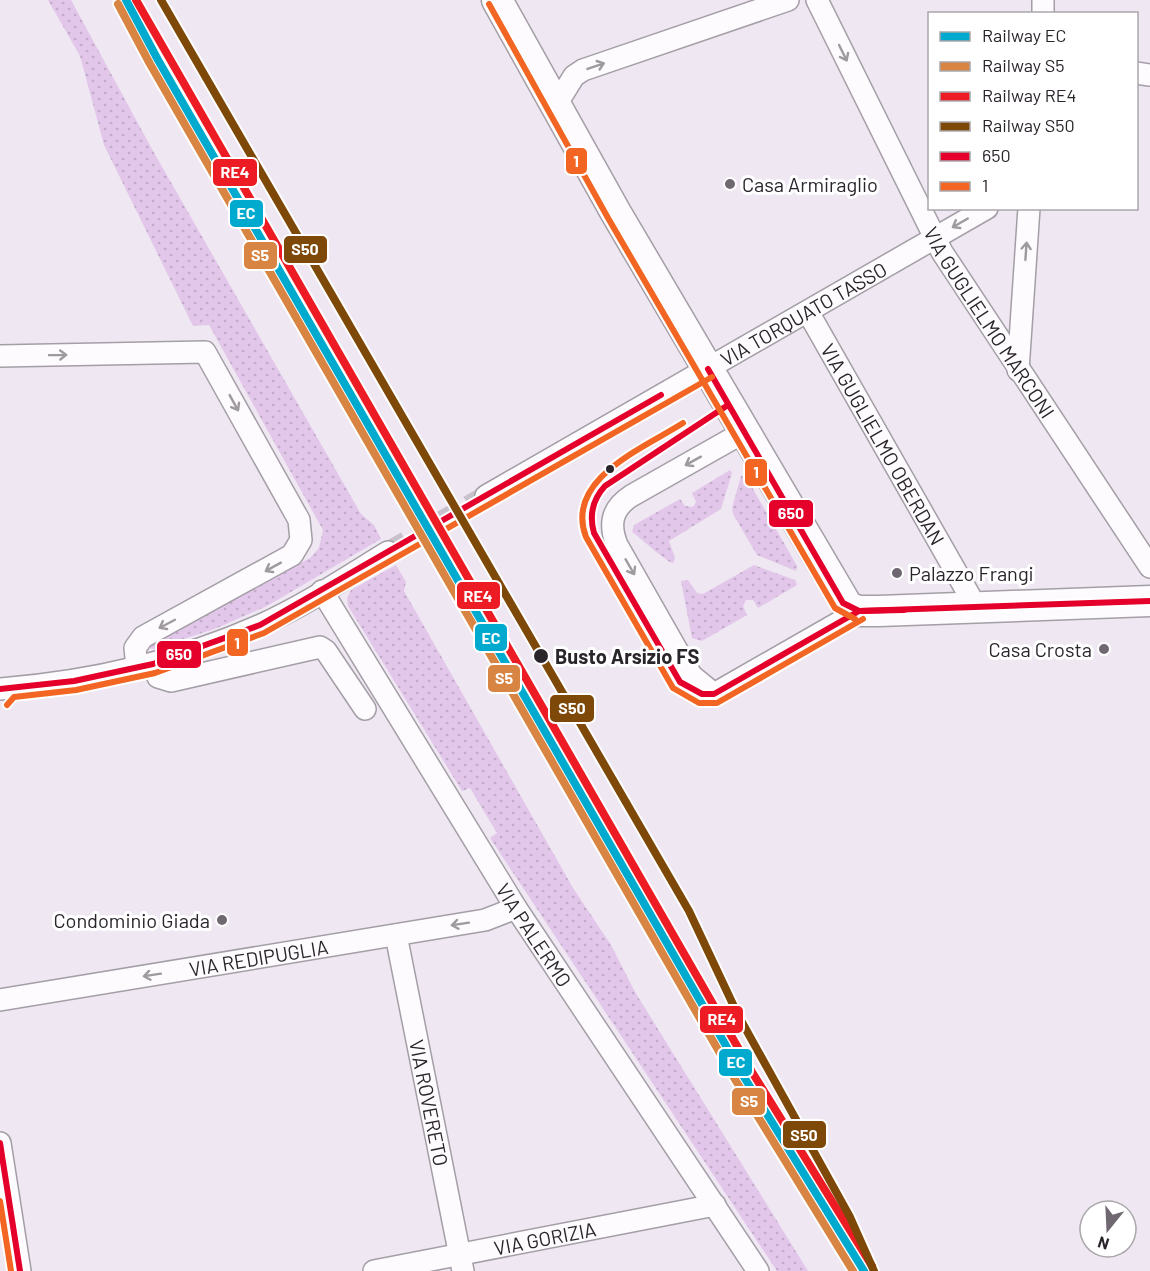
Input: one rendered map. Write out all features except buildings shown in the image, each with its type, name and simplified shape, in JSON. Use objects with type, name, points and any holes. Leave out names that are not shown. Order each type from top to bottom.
[{"type":"street","points":[[497,0],[843,603],[859,611]]},
{"type":"street","points":[[556,105],[574,76],[583,70],[788,0]]},
{"type":"street","name":"VIA GUGLIELMO MARCONI","points":[[817,0],[934,238],[981,314],[1150,567]]},
{"type":"street","name":"VIA TORQUATO TASSO","points":[[486,496],[983,210]]},
{"type":"street","points":[[1018,370],[1029,210]]},
{"type":"street","name":"VIA GUGLIELMO OBERDAN","points":[[808,312],[976,607]]},
{"type":"street","points":[[981,314],[1002,331],[1013,332],[1020,329]]},
{"type":"street","points":[[0,356],[205,352],[299,520],[301,540],[292,555],[143,637],[135,648],[145,666],[158,677],[171,681],[320,647],[326,651],[365,709]]},
{"type":"street","points":[[744,432],[631,496],[620,504],[612,518],[612,530],[617,545],[691,675],[714,694],[859,611],[1150,601]]},
{"type":"street","points":[[3,692],[74,681],[145,666],[260,625],[388,552]]},
{"type":"street","name":"VIA PALERMO","points":[[322,591],[516,909],[758,1271]]},
{"type":"street","name":"VIA REDIPUGLIA","points":[[0,1000],[485,920],[516,909]]},
{"type":"street","name":"VIA ROVERETO","points":[[396,935],[462,1263]]},
{"type":"street","points":[[0,1143],[20,1271]]},
{"type":"street","name":"VIA GORIZIA","points":[[374,1271],[462,1263],[715,1205]]},
{"type":"shaded area","points":[[48,0],[71,0],[153,151],[361,514],[374,525],[381,539],[267,606],[217,628],[154,649],[149,648],[151,644],[310,558],[319,548],[323,530],[209,325],[193,326],[104,145],[80,56]]},
{"type":"shaded area","points":[[730,470],[732,473],[721,509],[669,541],[675,558],[673,563],[632,532],[634,525],[680,499],[685,506],[693,507],[696,502],[692,493]]},
{"type":"shaded area","points":[[745,475],[797,566],[796,571],[757,555],[733,514],[732,508],[741,476]]},
{"type":"shaded area","points":[[396,565],[406,582],[404,591],[573,888],[611,945],[635,992],[808,1271],[777,1271],[490,838],[497,833],[470,788],[462,791],[348,606],[347,598],[351,590]]},
{"type":"shaded area","points":[[754,565],[795,580],[797,585],[758,608],[753,600],[746,600],[743,606],[747,615],[702,641],[692,638],[681,581],[688,580],[697,593],[703,594]]},
{"type":"tunnel","points":[[388,552],[486,496]]},
{"type":"rail line","name":"EC","points":[[126,0],[158,60],[744,1077],[864,1271]]},
{"type":"rail line","name":"RE4","points":[[136,0],[752,1072],[872,1266]]},
{"type":"rail line","name":"S50","points":[[161,0],[689,911],[738,1015],[850,1217],[874,1271]]},
{"type":"rail line","name":"S5","points":[[118,4],[150,64],[736,1081],[853,1271]]},
{"type":"transit line","name":"1","points":[[489,4],[608,218],[835,608],[855,619]]},
{"type":"transit line","name":"650","points":[[708,369],[843,603],[859,611],[904,610]]},
{"type":"transit line","name":"1","points":[[7,705],[14,697],[76,690],[155,673],[264,633],[712,377]]},
{"type":"transit line","name":"650","points":[[0,689],[74,681],[153,664],[260,625],[661,395]]},
{"type":"transit line","name":"650","points":[[728,405],[605,486],[594,502],[592,514],[594,533],[680,682],[702,694],[714,694],[859,611],[1150,601]]},
{"type":"transit line","name":"1","points":[[683,423],[629,455],[612,468],[597,482],[586,498],[582,516],[586,537],[673,688],[699,703],[717,703],[863,619]]},
{"type":"transit line","name":"650","points":[[0,1143],[20,1271]]},
{"type":"transit line","name":"1","points":[[0,1201],[11,1271]]},
{"type":"place","name":"Casa Armiraglio","points":[[730,184]]},
{"type":"place","name":"Palazzo Frangi","points":[[897,573]]},
{"type":"place","name":"Casa Crosta","points":[[1104,649]]},
{"type":"place","name":"Busto Arsizio FS","points":[[541,656]]},
{"type":"place","name":"Condominio Giada","points":[[222,920]]}]
